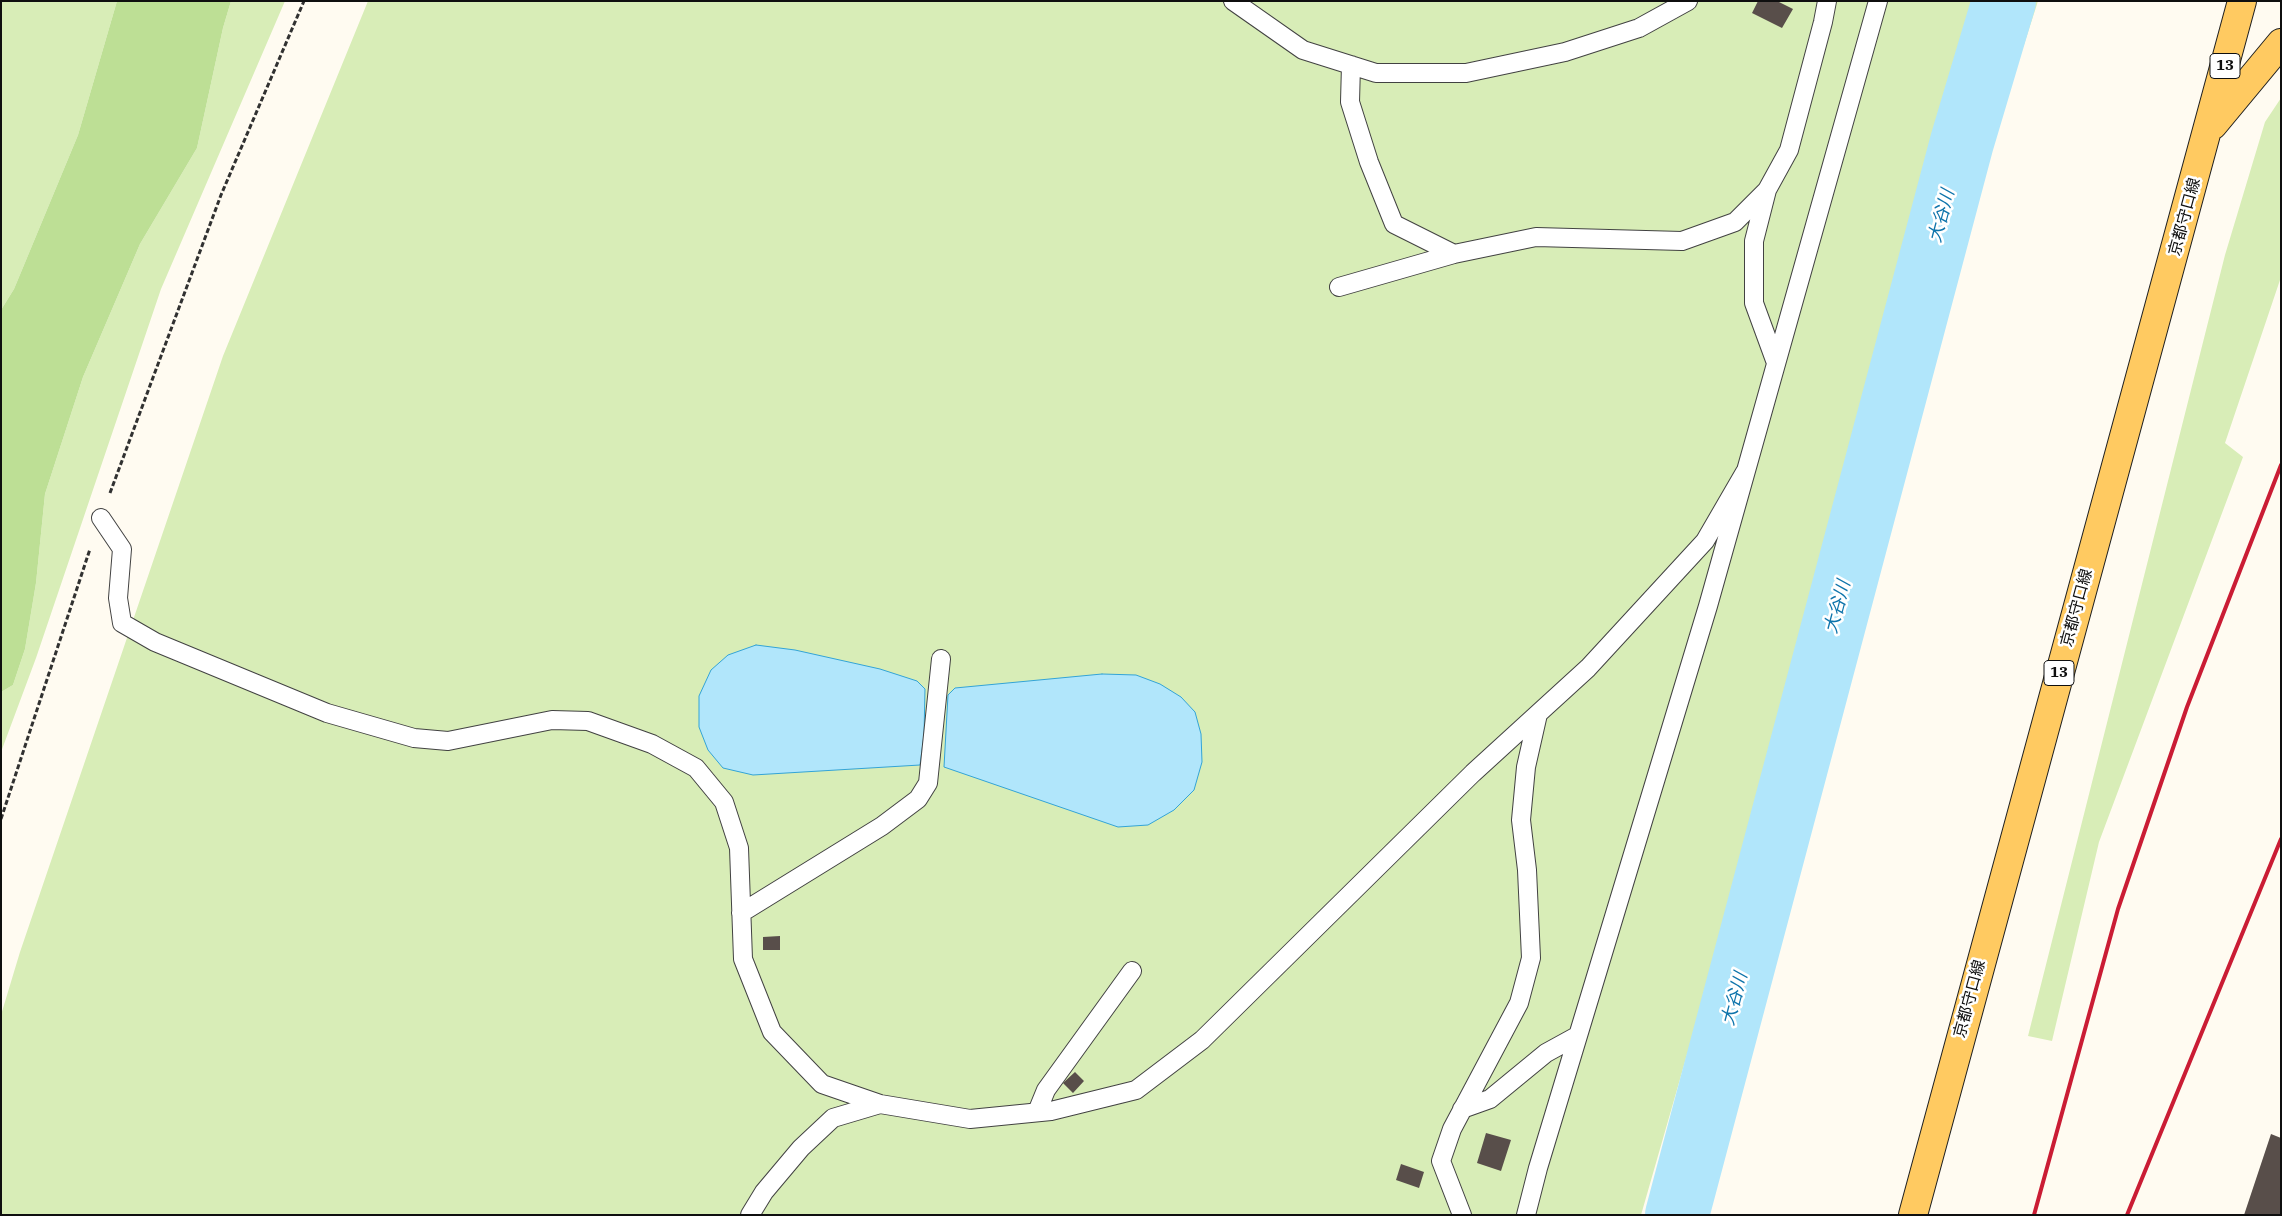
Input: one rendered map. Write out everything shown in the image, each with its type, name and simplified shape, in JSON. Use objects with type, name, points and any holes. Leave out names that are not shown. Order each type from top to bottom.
[{"type":"main road","name":"京都守口線","points":[[1912,1215],[2208,132],[2242,1]]},
{"type":"main road","points":[[2208,132],[2281,44]]},
{"type":"lane","points":[[1233,1],[1303,50],[1376,73],[1466,73],[1565,52],[1640,28],[1688,1]]},
{"type":"lane","points":[[1776,363],[1754,303],[1754,240],[1767,190],[1789,150],[1827,1]]},
{"type":"lane","points":[[1526,1215],[1577,1036],[1705,615],[1878,1]]},
{"type":"lane","points":[[1351,65],[1350,102],[1369,162],[1394,224],[1454,254]]},
{"type":"lane","points":[[1339,287],[1454,254],[1536,237],[1682,241],[1735,222],[1767,190]]},
{"type":"lane","points":[[101,518],[122,549],[118,598],[122,623],[155,642],[327,713],[414,738],[448,741],[552,720],[588,721],[652,744],[696,768],[724,802],[739,848],[743,960],[772,1032],[822,1084],[880,1104],[970,1119],[1051,1111],[1136,1090],[1202,1040],[1473,774],[1588,668],[1704,542],[1745,472]]},
{"type":"lane","points":[[741,913],[882,826],[918,799],[928,783],[942,660]]},
{"type":"lane","points":[[1462,1215],[1441,1162],[1452,1129],[1518,1003],[1531,958],[1527,878],[1521,820],[1526,767],[1538,714]]},
{"type":"lane","points":[[1037,1112],[1046,1090],[1132,971]]},
{"type":"lane","points":[[1462,1109],[1490,1099],[1546,1053],[1577,1036]]},
{"type":"lane","points":[[750,1215],[764,1192],[801,1148],[833,1118],[880,1104]]},
{"type":"path","points":[[1,819],[77,583],[101,518],[221,195],[304,1]]},
{"type":"green space","points":[[1,1],[117,1],[78,135],[14,289],[1,310]]},
{"type":"green space","points":[[117,1],[231,1],[223,28],[197,148],[140,244],[83,377],[45,494],[36,583],[25,649],[13,685],[1,692],[1,310],[14,289],[78,135]]},
{"type":"green space","points":[[231,1],[285,1],[161,289],[36,658],[1,752],[1,692],[13,685],[25,649],[36,583],[45,494],[83,377],[140,244],[197,148],[223,28]]},
{"type":"green space","points":[[368,1],[2038,1],[1980,182],[1927,171],[1724,926],[1641,1215],[1,1215],[1,1015],[20,952],[223,356]]},
{"type":"green space","points":[[2281,98],[2281,277],[2225,443],[2243,457],[2099,842],[2052,1041],[2028,1036],[2225,255],[2265,122]]},
{"type":"water","points":[[756,645],[795,650],[880,669],[917,681],[925,689],[924,735],[920,765],[753,775],[723,768],[708,750],[699,727],[699,696],[711,670],[728,655]]},
{"type":"water","points":[[1102,674],[1136,675],[1160,684],[1181,697],[1195,712],[1201,734],[1202,762],[1194,790],[1174,810],[1148,825],[1118,827],[944,767],[948,695],[955,688]]},
{"type":"building","points":[[1758,1],[1777,1],[1793,9],[1782,28],[1752,13]]},
{"type":"building","points":[[780,936],[780,950],[763,950],[763,937]]},
{"type":"building","points":[[1075,1072],[1084,1081],[1073,1093],[1063,1083]]},
{"type":"building","points":[[1486,1133],[1511,1140],[1501,1171],[1477,1163]]},
{"type":"building","points":[[2271,1134],[2281,1138],[2281,1215],[2244,1215]]},
{"type":"building","points":[[1401,1164],[1424,1172],[1419,1188],[1396,1180]]},
{"type":"waterway","name":"大谷川","points":[[1677,1215],[1962,142],[2004,1]]},
{"type":"railway","points":[[2034,1215],[2118,909],[2187,707],[2281,465]]},
{"type":"railway","points":[[2127,1215],[2281,839]]}]
